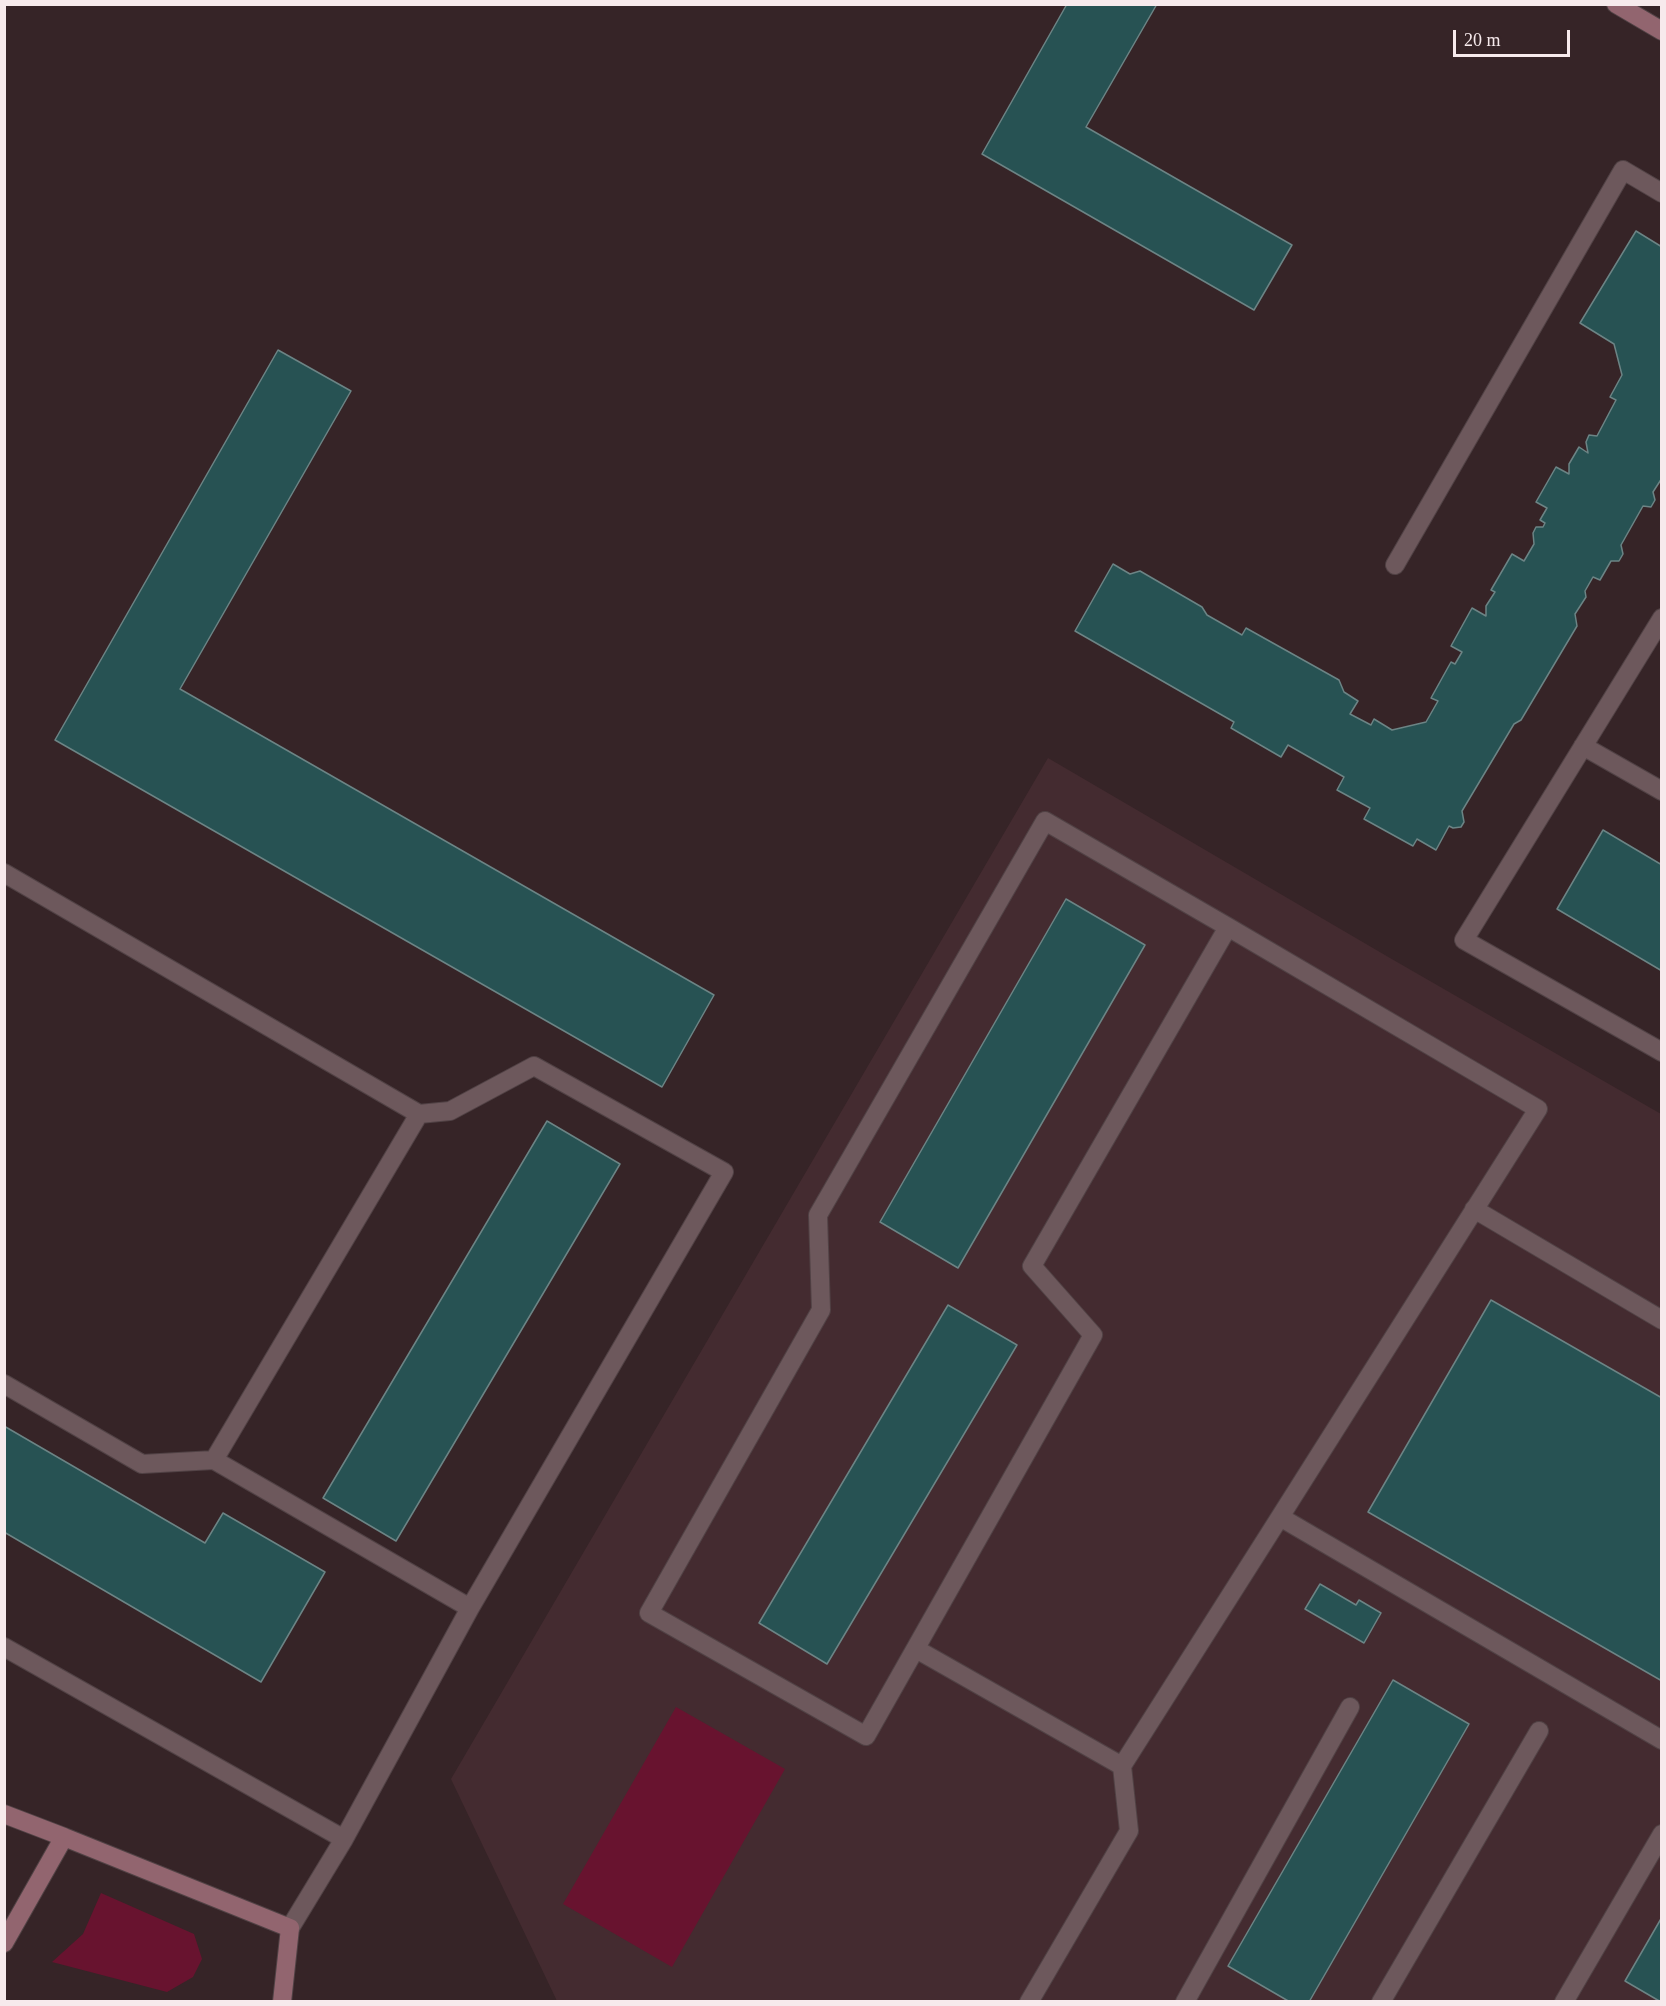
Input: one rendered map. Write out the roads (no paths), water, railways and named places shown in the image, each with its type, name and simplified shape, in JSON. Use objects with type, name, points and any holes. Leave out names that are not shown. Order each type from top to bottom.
[{"type":"street","points":[[1616,4],[1662,31]]},
{"type":"street","points":[[4,1814],[290,1928],[282,2001]]},
{"type":"street","points":[[4,1943],[64,1837]]},
{"type":"lane","points":[[1395,565],[1623,170],[1662,193]]},
{"type":"lane","points":[[1662,618],[1464,940],[1662,1052]]},
{"type":"lane","points":[[1583,746],[1662,791]]},
{"type":"lane","points":[[1029,2001],[1130,1831],[1122,1767],[1538,1109],[1228,927],[1045,821],[818,1215],[821,1310],[650,1613],[866,1736],[1093,1335],[1032,1266],[1228,927]]},
{"type":"lane","points":[[4,873],[419,1114],[450,1111],[534,1066],[724,1172],[470,1608],[344,1839],[290,1928]]},
{"type":"lane","points":[[214,1460],[419,1114]]},
{"type":"lane","points":[[1474,1209],[1662,1320]]},
{"type":"lane","points":[[4,1384],[142,1464],[214,1460],[470,1608]]},
{"type":"lane","points":[[1280,1517],[1662,1740]]},
{"type":"lane","points":[[4,1647],[344,1839]]},
{"type":"lane","points":[[916,1649],[1122,1767]]},
{"type":"lane","points":[[1185,2001],[1350,1707]]},
{"type":"lane","points":[[1381,2001],[1539,1731]]},
{"type":"lane","points":[[1564,2001],[1662,1834]]}]
